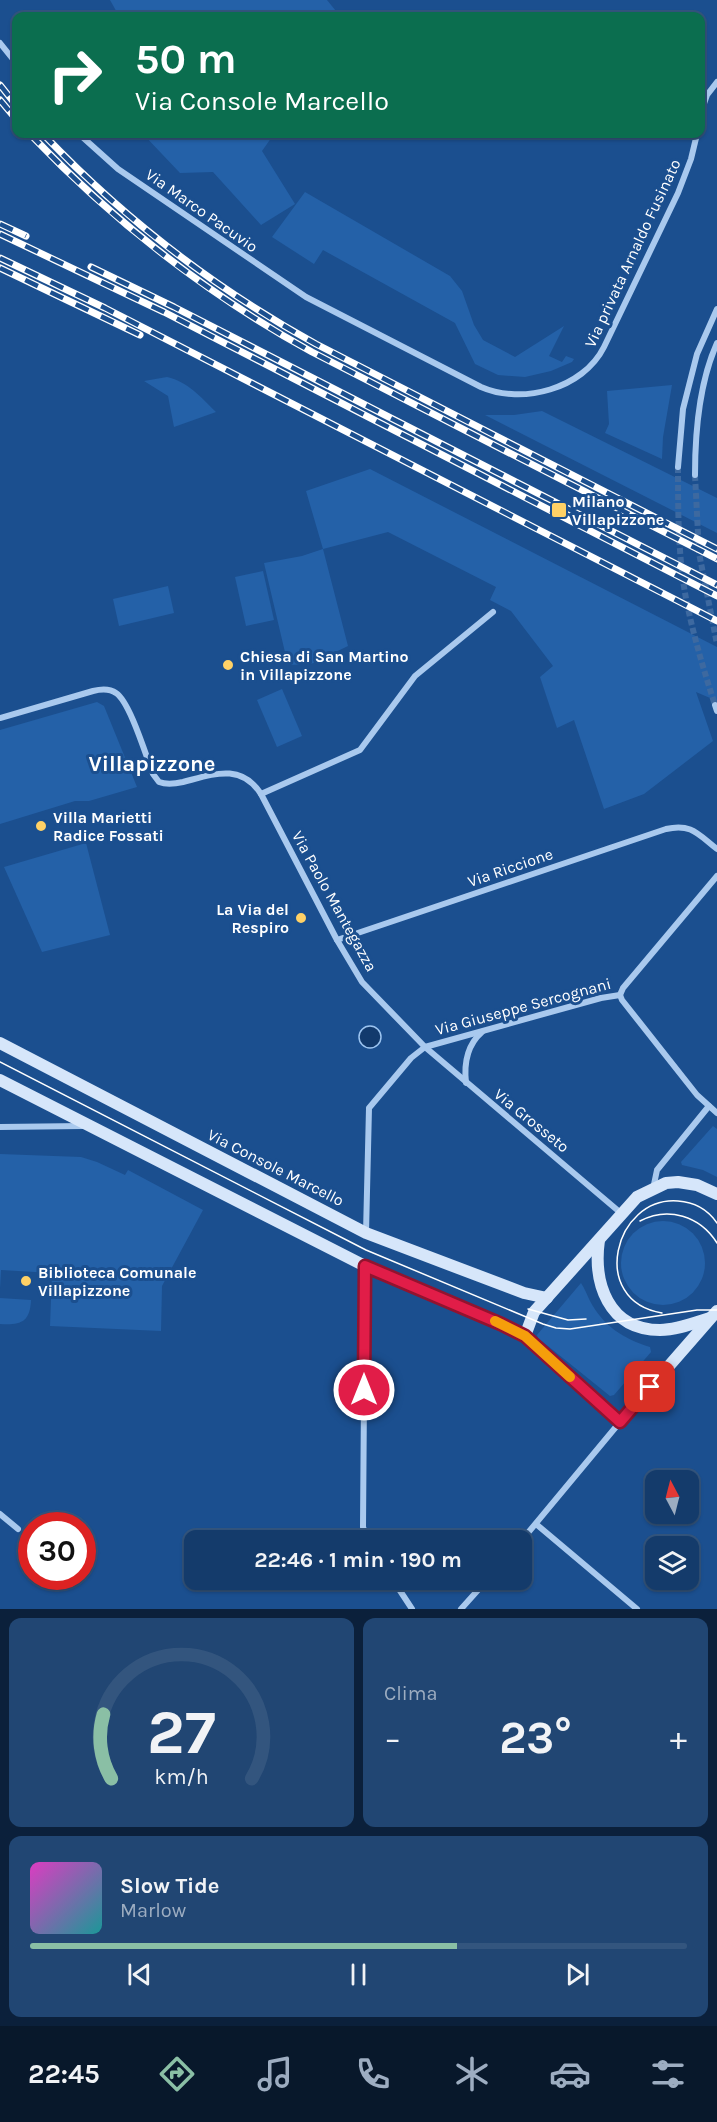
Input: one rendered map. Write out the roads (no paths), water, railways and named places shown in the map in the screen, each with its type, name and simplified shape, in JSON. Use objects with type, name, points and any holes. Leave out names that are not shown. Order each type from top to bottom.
[{"type":"main road","name":"Via Console Marcello","points":[[0,1043],[366,1233],[524,1293],[547,1298]]},
{"type":"main road","points":[[0,1080],[365,1266],[525,1336],[620,1422],[715,1318]]},
{"type":"main road","points":[[525,1336],[530,1318],[637,1197],[666,1183],[690,1183],[717,1194]]},
{"type":"main road","points":[[599,1240],[597,1272],[600,1287],[612,1307],[627,1321],[638,1326],[659,1330],[715,1318]]},
{"type":"street","points":[[0,43],[12,58]]},
{"type":"street","points":[[705,101],[717,82]]},
{"type":"street","name":"Via Marco Pacuvio","points":[[83,138],[118,169],[315,303]]},
{"type":"street","name":"Via privata Arnaldo Fusinato","points":[[315,303],[496,393],[523,394],[568,382],[588,370],[601,354],[678,194],[696,138]]},
{"type":"street","points":[[678,467],[683,409],[696,354],[717,309]]},
{"type":"street","points":[[695,475],[699,415],[710,359],[717,344]]},
{"type":"street","points":[[0,718],[93,691],[109,690],[122,698],[153,774],[159,782],[169,784],[234,773],[248,778],[261,794],[360,750],[415,676],[493,612]]},
{"type":"street","name":"Via Paolo Mantegazza","points":[[261,794],[362,982],[425,1047]]},
{"type":"street","name":"Via Riccione","points":[[337,939],[666,829],[686,827],[717,849]]},
{"type":"street","name":"Via Giuseppe Sercognani","points":[[425,1047],[601,998],[620,995],[623,988],[717,876]]},
{"type":"street","points":[[620,995],[697,1095],[717,1113]]},
{"type":"street","points":[[466,1083],[467,1056],[478,1036],[484,1031]]},
{"type":"street","points":[[366,1233],[369,1108],[411,1058],[425,1047]]},
{"type":"street","name":"Via Grosseto","points":[[425,1047],[622,1214]]},
{"type":"street","points":[[653,1189],[657,1170],[709,1106]]},
{"type":"street","points":[[0,1127],[90,1126]]},
{"type":"street","points":[[364,1530],[365,1266]]},
{"type":"street","points":[[531,1530],[620,1422]]},
{"type":"street","points":[[0,1514],[18,1529]]},
{"type":"street","points":[[536,1524],[637,1609]]},
{"type":"street","points":[[400,1590],[412,1609]]},
{"type":"street","points":[[461,1609],[478,1590]]},
{"type":"tunnel","points":[[678,467],[678,515],[685,593],[698,649],[715,705]]},
{"type":"tunnel","points":[[695,475],[699,553],[717,644]]},
{"type":"tram line","points":[[0,1062],[366,1250],[543,1324],[570,1329],[697,1310],[717,1310]]},
{"type":"tram line","points":[[662,1313],[639,1305],[624,1290],[618,1271],[618,1251],[625,1231],[638,1215],[656,1204],[678,1201],[700,1207],[717,1223]]},
{"type":"tram line","points":[[640,1221],[661,1214],[683,1216],[702,1226],[717,1243]]},
{"type":"tram line","points":[[528,1309],[568,1320],[586,1319]]},
{"type":"railway","points":[[0,85],[12,100]]},
{"type":"railway","points":[[0,100],[12,114]]},
{"type":"railway","points":[[34,138],[94,197],[162,254],[273,329],[312,352],[717,559]]},
{"type":"railway","points":[[47,138],[105,194],[171,250],[278,322],[316,344],[717,549]]},
{"type":"railway","points":[[0,224],[26,236]]},
{"type":"railway","points":[[0,234],[164,312],[717,596]]},
{"type":"railway","points":[[0,258],[105,308],[717,621]]},
{"type":"railway","points":[[91,267],[174,307],[717,585]]},
{"type":"railway","points":[[0,268],[140,335]]},
{"type":"place","name":"Milano Villapizzone","points":[[559,510]]},
{"type":"place","name":"Chiesa di San Martino in Villapizzone","points":[[228,665]]},
{"type":"place","name":"Villa Marietti Radice Fossati","points":[[41,826]]},
{"type":"place","name":"La Via del Respiro","points":[[301,918]]},
{"type":"place","name":"Biblioteca Comunale Villapizzone","points":[[26,1281]]},
{"type":"district","name":"Villapizzone","points":[[152,763]]}]
